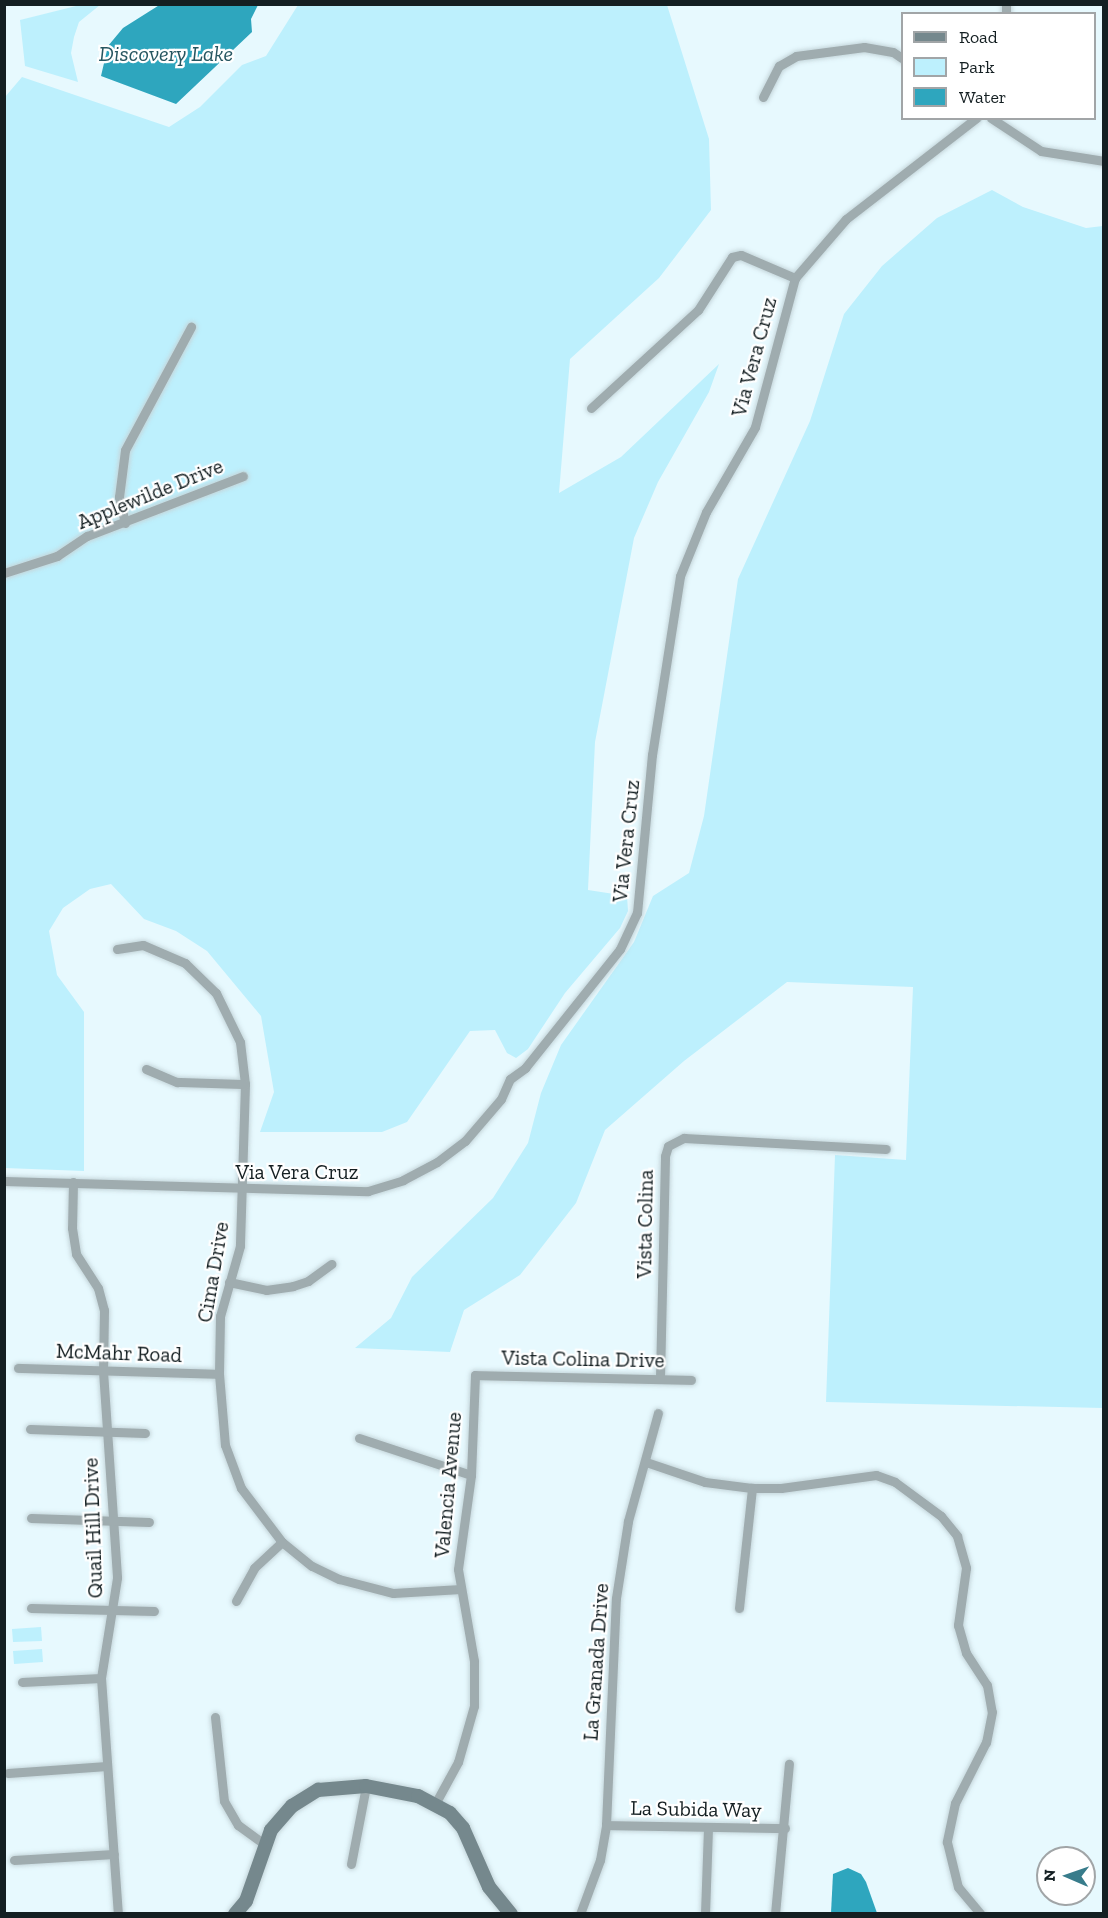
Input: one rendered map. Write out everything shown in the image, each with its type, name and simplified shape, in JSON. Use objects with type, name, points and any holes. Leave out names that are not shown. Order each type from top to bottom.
[{"type":"street","points":[[763,97],[779,66],[796,56],[864,47],[893,52],[901,57]]},
{"type":"street","name":"Via Vera Cruz","points":[[4,1181],[242,1190],[368,1191],[403,1180],[438,1162],[465,1141],[501,1099],[510,1079],[525,1068],[621,949],[637,913],[652,755],[680,576],[706,512],[755,427],[795,278],[846,219],[973,120]]},
{"type":"street","points":[[994,120],[1041,152],[1104,161]]},
{"type":"street","points":[[591,408],[698,310],[732,257],[741,255],[795,278]]},
{"type":"street","points":[[125,523],[119,497],[125,450],[191,327]]},
{"type":"street","name":"Applewilde Drive","points":[[4,573],[57,556],[87,536],[243,476]]},
{"type":"street","name":"Cima Drive","points":[[117,949],[143,945],[159,948],[206,981],[230,1016],[237,1033],[245,1084],[240,1246],[220,1316],[219,1374],[219,1416],[232,1469],[263,1521],[282,1542],[312,1566],[370,1590],[393,1593],[461,1589]]},
{"type":"street","points":[[146,1069],[177,1082],[245,1084]]},
{"type":"street","name":"Vista Colina","points":[[660,1378],[665,1156],[668,1146],[684,1138],[886,1149]]},
{"type":"street","name":"Quail Hill Drive","points":[[73,1182],[72,1228],[76,1254],[98,1288],[104,1310],[103,1371],[117,1578],[101,1678],[118,1914]]},
{"type":"street","points":[[229,1282],[266,1290],[293,1286],[308,1281],[331,1264]]},
{"type":"street","name":"McMahr Road","points":[[18,1368],[219,1374]]},
{"type":"street","name":"Vista Colina Drive","points":[[475,1375],[691,1380]]},
{"type":"street","name":"Valencia Avenue","points":[[435,1804],[458,1762],[474,1706],[474,1661],[461,1589],[459,1543],[471,1475],[475,1375]]},
{"type":"street","name":"La Granada Drive","points":[[580,1914],[600,1860],[606,1825],[616,1598],[628,1521],[658,1413]]},
{"type":"street","points":[[30,1429],[145,1433]]},
{"type":"street","points":[[359,1438],[471,1475]]},
{"type":"street","points":[[646,1462],[705,1482],[752,1488],[876,1475],[895,1482],[941,1516],[957,1536],[966,1568],[958,1625],[966,1653],[987,1685],[992,1712],[986,1742],[956,1803],[947,1842],[958,1887],[981,1914]]},
{"type":"street","points":[[739,1608],[752,1488]]},
{"type":"street","points":[[31,1518],[149,1522]]},
{"type":"street","points":[[236,1601],[254,1568],[282,1542]]},
{"type":"street","points":[[31,1608],[154,1611]]},
{"type":"street","points":[[22,1682],[101,1678]]},
{"type":"street","points":[[215,1717],[224,1802],[238,1825],[264,1844]]},
{"type":"street","points":[[775,1914],[785,1828],[789,1764]]},
{"type":"street","points":[[8,1773],[107,1766]]},
{"type":"street","points":[[351,1864],[366,1786]]},
{"type":"street","points":[[235,1914],[246,1901],[264,1844],[292,1806],[318,1790],[366,1786],[418,1796],[435,1804],[463,1828],[489,1887],[504,1911]]},
{"type":"street","name":"La Subida Way","points":[[606,1825],[785,1828]]},
{"type":"street","points":[[705,1914],[708,1827]]},
{"type":"street","points":[[14,1860],[114,1854]]},
{"type":"green space","points":[[84,4],[100,5],[79,22],[74,37],[71,53],[78,82],[25,66],[20,20]]},
{"type":"green space","points":[[298,5],[667,5],[709,139],[711,210],[659,278],[570,359],[559,493],[621,457],[719,364],[709,392],[658,482],[634,538],[595,742],[588,890],[627,896],[628,911],[620,928],[565,993],[528,1049],[516,1058],[507,1053],[495,1030],[470,1031],[407,1122],[382,1132],[260,1132],[274,1092],[261,1016],[207,951],[176,931],[144,919],[111,884],[90,889],[63,908],[49,931],[57,975],[84,1012],[84,1171],[5,1168],[5,97],[22,77],[169,127],[200,107],[242,65],[266,56]]},
{"type":"green space","points":[[992,190],[1023,207],[1086,228],[1103,226],[1103,1408],[826,1402],[835,1155],[906,1160],[913,987],[787,982],[684,1061],[605,1130],[576,1203],[520,1275],[464,1310],[450,1352],[355,1348],[391,1318],[412,1277],[493,1198],[528,1143],[541,1093],[561,1045],[634,942],[653,896],[689,873],[704,816],[738,579],[810,421],[844,314],[882,266],[937,218]]},
{"type":"green space","points":[[41,1627],[42,1641],[13,1642],[12,1629]]},
{"type":"green space","points":[[42,1649],[43,1662],[14,1664],[13,1651]]},
{"type":"water","name":"Discovery Lake","points":[[161,4],[258,5],[251,19],[252,32],[176,104],[101,76],[108,46],[123,28]]},
{"type":"water","points":[[848,1868],[861,1874],[877,1913],[831,1913],[833,1874]]}]
